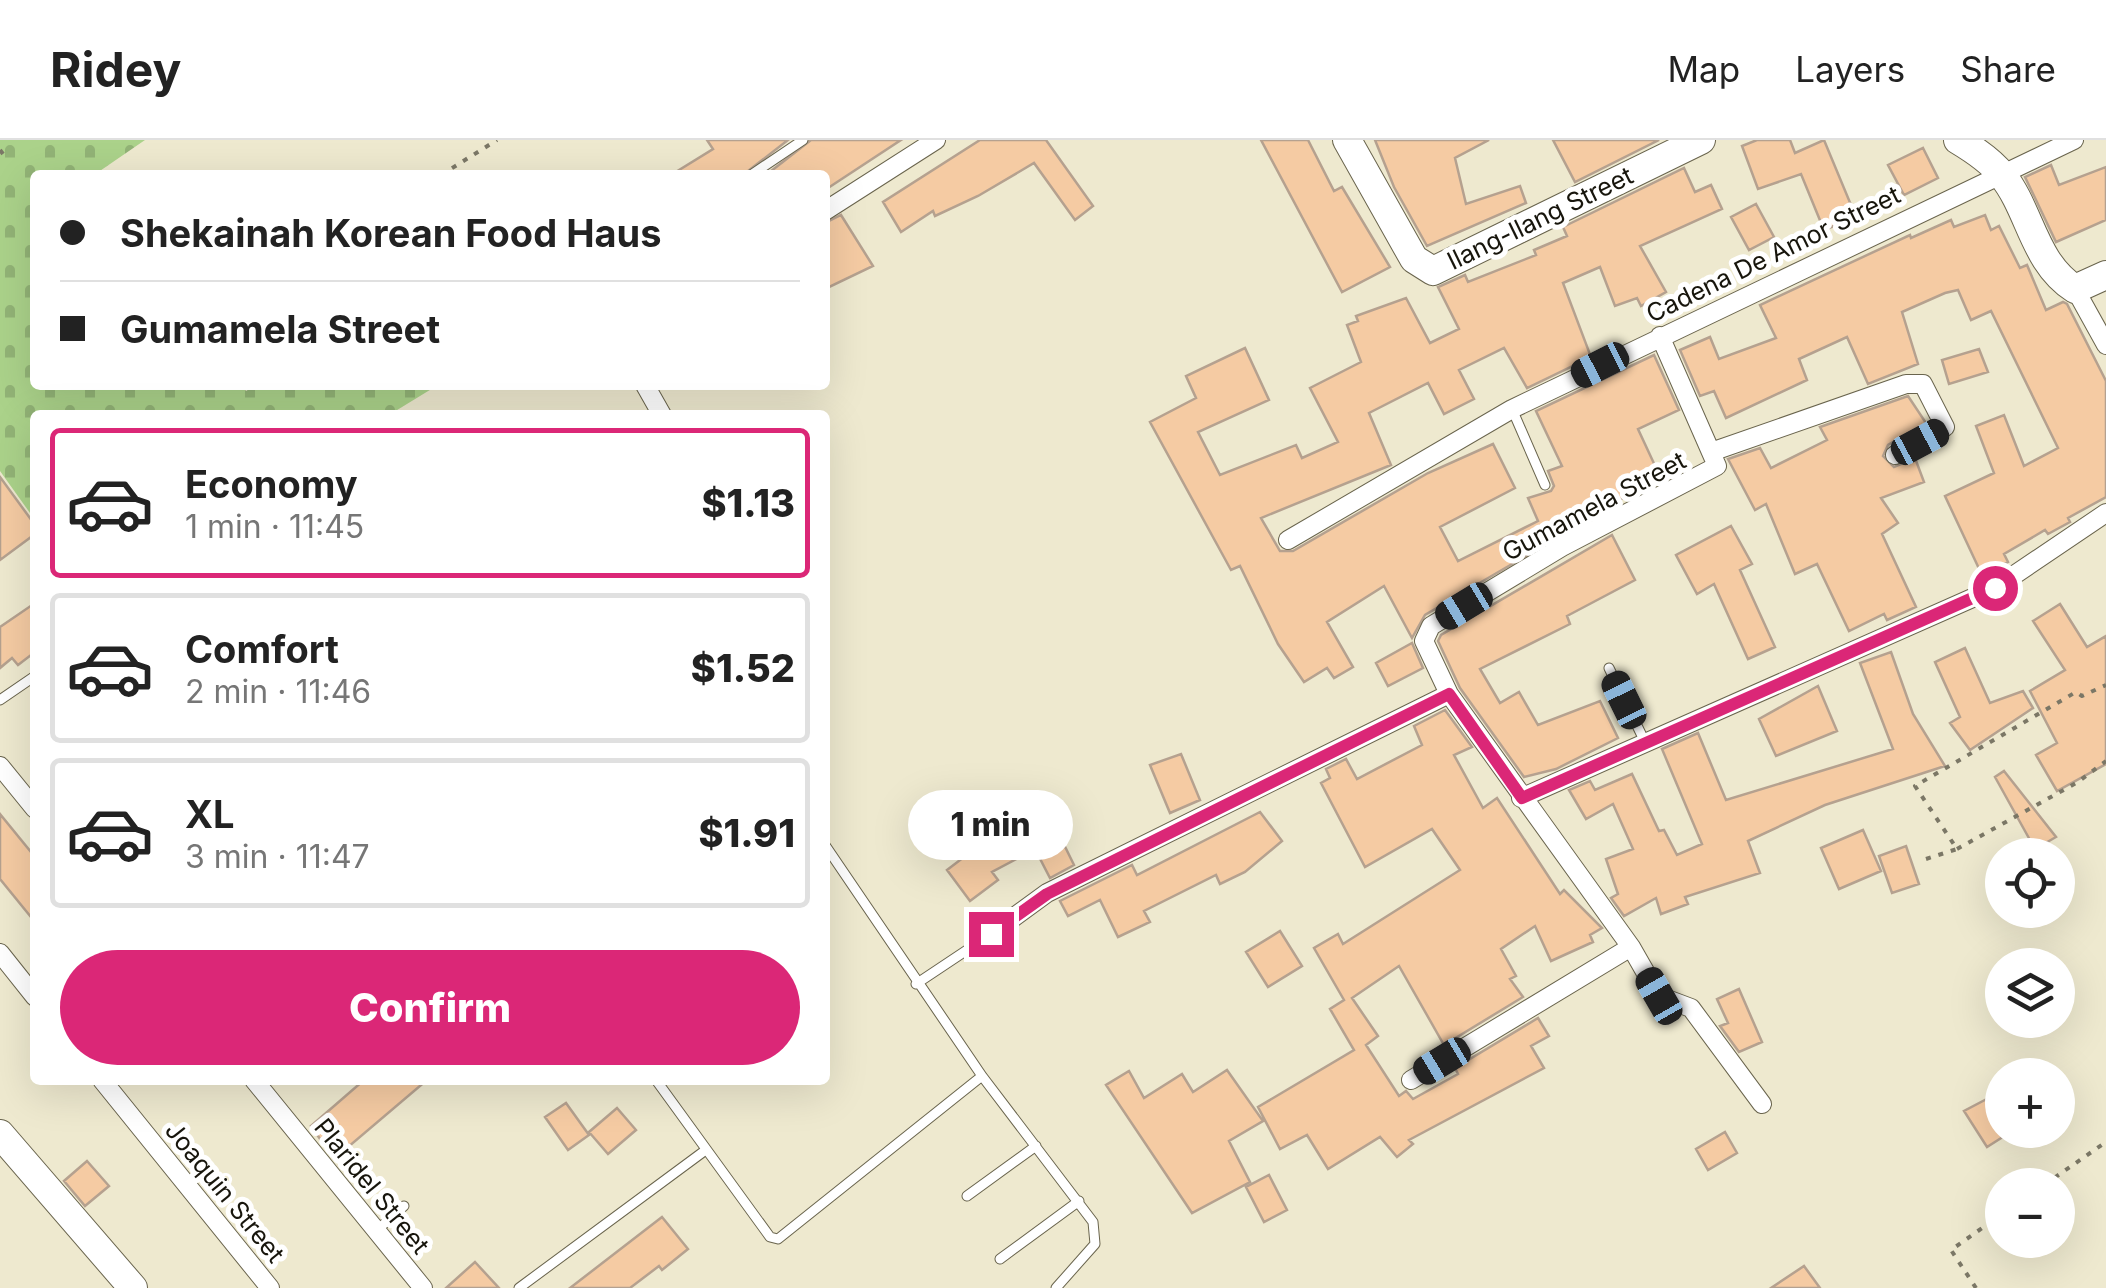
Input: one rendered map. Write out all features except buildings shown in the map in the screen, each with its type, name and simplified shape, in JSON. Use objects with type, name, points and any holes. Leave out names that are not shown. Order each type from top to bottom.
[{"type":"main road","name":"Ilang-Ilang Street","points":[[1347,140],[1414,260],[1433,270],[1701,140]]},
{"type":"main road","points":[[1958,140],[2001,173],[2052,270],[2075,289],[2106,276]]},
{"type":"main road","points":[[0,1134],[133,1288]]},
{"type":"street","points":[[830,208],[936,140]]},
{"type":"street","name":"Cadena De Amor Street","points":[[1288,540],[1512,409],[2074,140]]},
{"type":"street","points":[[2075,289],[2106,345]]},
{"type":"street","name":"Gumamela Street","points":[[1449,694],[1424,636],[1430,626],[1562,547],[1713,471],[1718,463],[1660,336]]},
{"type":"street","points":[[1714,451],[1906,384],[1924,384],[1945,427],[1895,454]]},
{"type":"street","points":[[1522,798],[1995,588],[2106,513]]},
{"type":"street","points":[[991,934],[1047,894],[1449,694],[1631,948],[1659,996],[1691,1008],[1762,1104]]},
{"type":"street","points":[[0,766],[30,803]]},
{"type":"street","points":[[1411,1080],[1631,948]]},
{"type":"street","points":[[0,953],[30,990]]},
{"type":"street","name":"Joaquin Street","points":[[106,1085],[270,1288]]},
{"type":"street","name":"Plaridel Street","points":[[258,1085],[376,1231],[412,1284]]},
{"type":"lane","points":[[758,170],[803,140]]},
{"type":"lane","points":[[1512,409],[1545,485]]},
{"type":"lane","points":[[1609,668],[1645,743]]},
{"type":"lane","points":[[0,700],[30,679]]},
{"type":"lane","points":[[830,853],[916,984],[1094,1222],[1095,1244],[1056,1288]]},
{"type":"lane","points":[[916,984],[991,934]]},
{"type":"lane","points":[[659,1085],[704,1152],[770,1237],[778,1239],[982,1076]]},
{"type":"lane","points":[[966,1196],[1036,1146]]},
{"type":"lane","points":[[519,1288],[704,1152]]},
{"type":"lane","points":[[1000,1259],[1079,1201]]},
{"type":"lane","points":[[376,1231],[404,1206]]},
{"type":"path","points":[[449,170],[497,140]]},
{"type":"path","points":[[1957,849],[1915,786],[2076,692],[2082,696],[2106,685]]},
{"type":"path","points":[[1926,859],[1957,849],[2078,782],[2106,761]]},
{"type":"path","points":[[2069,1168],[2106,1142]]},
{"type":"path","points":[[1976,1288],[1950,1250],[1985,1226]]},
{"type":"green space","points":[[0,140],[145,140],[101,170],[30,170],[30,390],[430,390],[397,410],[30,410],[30,513],[0,471]]},
{"type":"route","points":[[991,934],[1047,894],[1449,694],[1522,798],[1995,588]]}]
